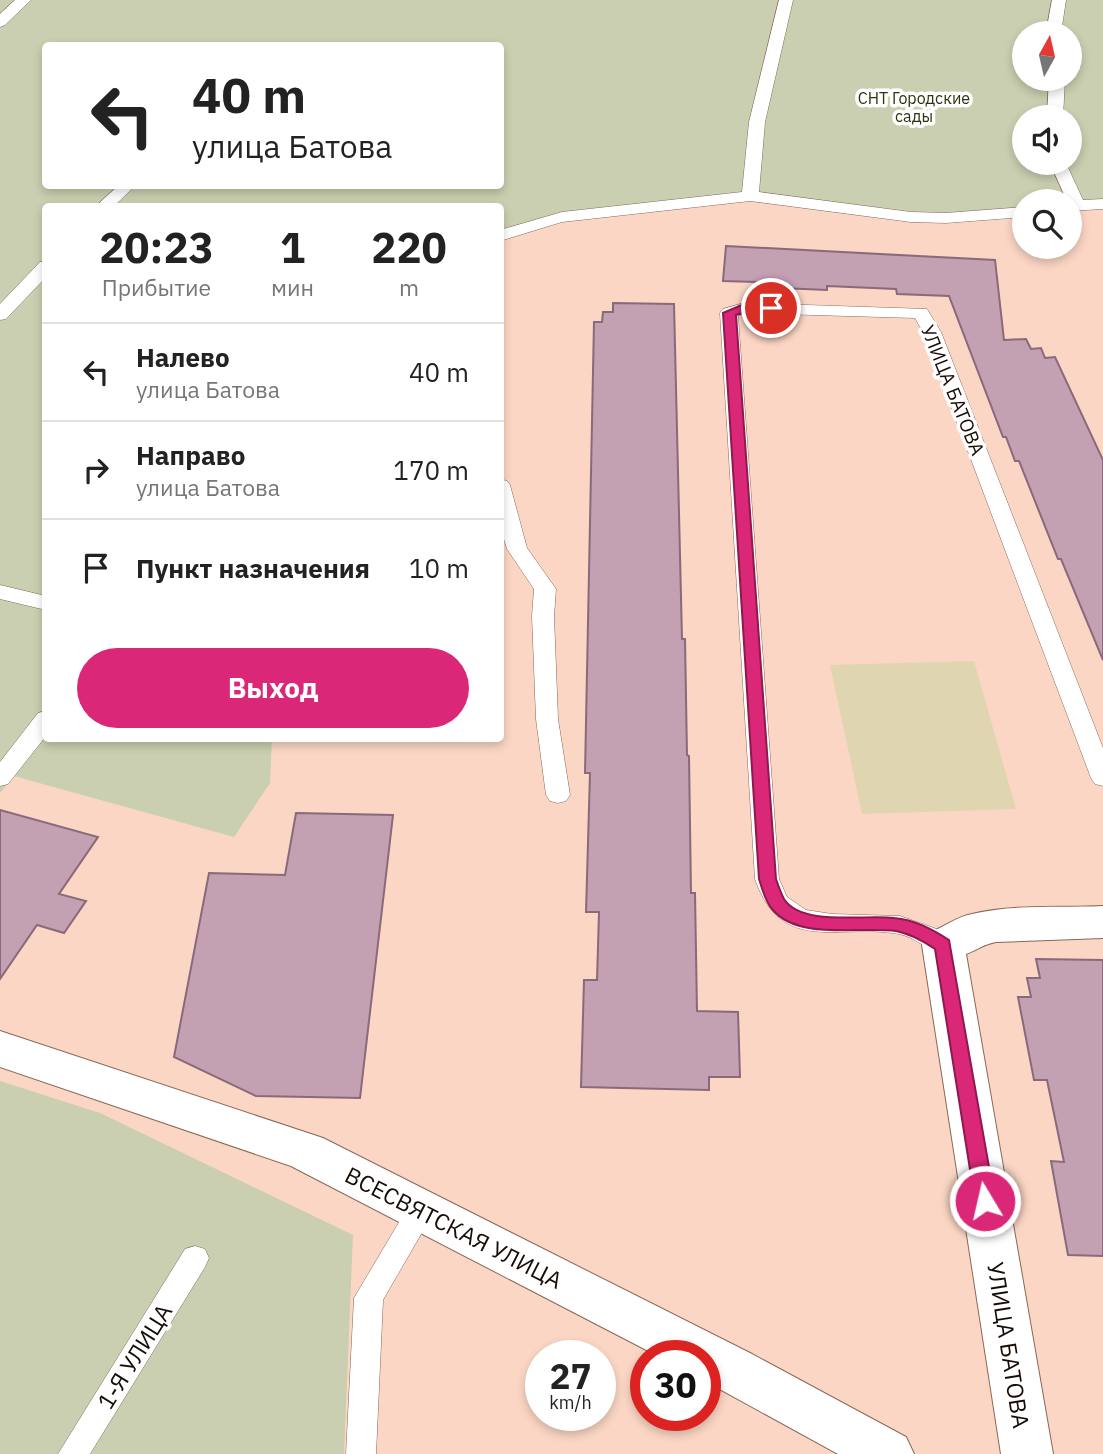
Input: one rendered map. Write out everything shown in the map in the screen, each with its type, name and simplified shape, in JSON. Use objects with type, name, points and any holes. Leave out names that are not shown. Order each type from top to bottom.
[{"type":"street","points":[[943,945],[962,939],[971,930],[996,926],[1103,922]]},
{"type":"street","name":"УЛИЦА БАТОВА","points":[[943,945],[1027,1454]]},
{"type":"street","name":"ВСЕСВЯТСКАЯ УЛИЦА","points":[[0,1049],[307,1152],[732,1369],[888,1454]]},
{"type":"lane","points":[[0,22],[24,0]]},
{"type":"lane","points":[[750,196],[750,169],[761,104],[786,0]]},
{"type":"lane","points":[[1056,21],[1059,0]]},
{"type":"lane","points":[[107,203],[124,189]]},
{"type":"lane","points":[[504,234],[522,227],[562,218],[750,196],[911,217],[946,218],[1012,213]]},
{"type":"lane","points":[[1082,205],[1103,204]]},
{"type":"lane","points":[[0,315],[42,271]]},
{"type":"lane","name":"УЛИЦА БАТОВА","points":[[943,945],[920,931],[894,924],[835,924],[796,918],[778,905],[767,879],[729,313],[744,308],[921,313],[932,332],[1103,778]]},
{"type":"lane","points":[[504,500],[517,549],[545,589],[543,616],[547,719],[558,795]]},
{"type":"lane","points":[[0,592],[42,602]]},
{"type":"lane","points":[[0,778],[42,724]]},
{"type":"lane","points":[[361,1454],[369,1298],[421,1210]]},
{"type":"lane","name":"1-Я УЛИЦА","points":[[73,1454],[195,1258]]},
{"type":"green space","name":"СНТ Городские сады","points":[[0,0],[1103,0],[1103,204],[1082,203],[1082,189],[1012,189],[1012,213],[946,218],[766,197],[562,217],[504,235],[504,203],[42,203],[42,742],[272,742],[270,783],[234,837],[14,776],[0,793]]},
{"type":"green space","points":[[0,1081],[100,1113],[353,1235],[344,1454],[0,1454]]},
{"type":"sand","points":[[974,661],[1016,809],[862,814],[830,665]]},
{"type":"building","points":[[726,246],[995,260],[1004,340],[1026,339],[1031,349],[1041,348],[1045,358],[1055,357],[1103,460],[1103,660],[1061,559],[1058,559],[1019,461],[1015,461],[1006,437],[1003,437],[949,296],[897,294],[896,289],[757,287],[757,282],[723,281]]},
{"type":"building","points":[[613,303],[674,304],[682,639],[685,639],[691,893],[695,893],[697,1011],[738,1012],[740,1077],[709,1077],[709,1090],[581,1087],[584,980],[597,980],[599,912],[586,912],[590,773],[585,773],[594,322],[602,322],[603,312],[613,312]]},
{"type":"building","points":[[0,810],[98,837],[59,894],[86,901],[64,933],[37,925],[0,979]]},
{"type":"building","points":[[296,813],[393,815],[360,1098],[256,1096],[174,1057],[209,873],[285,875]]},
{"type":"building","points":[[1036,959],[1103,960],[1103,1256],[1068,1255],[1051,1161],[1064,1162],[1047,1080],[1034,1080],[1018,997],[1031,997],[1027,978],[1040,978]]},
{"type":"route","points":[[771,308],[744,308],[729,313],[767,879],[778,905],[796,918],[835,924],[894,924],[920,931],[943,945],[985,1201]]}]
